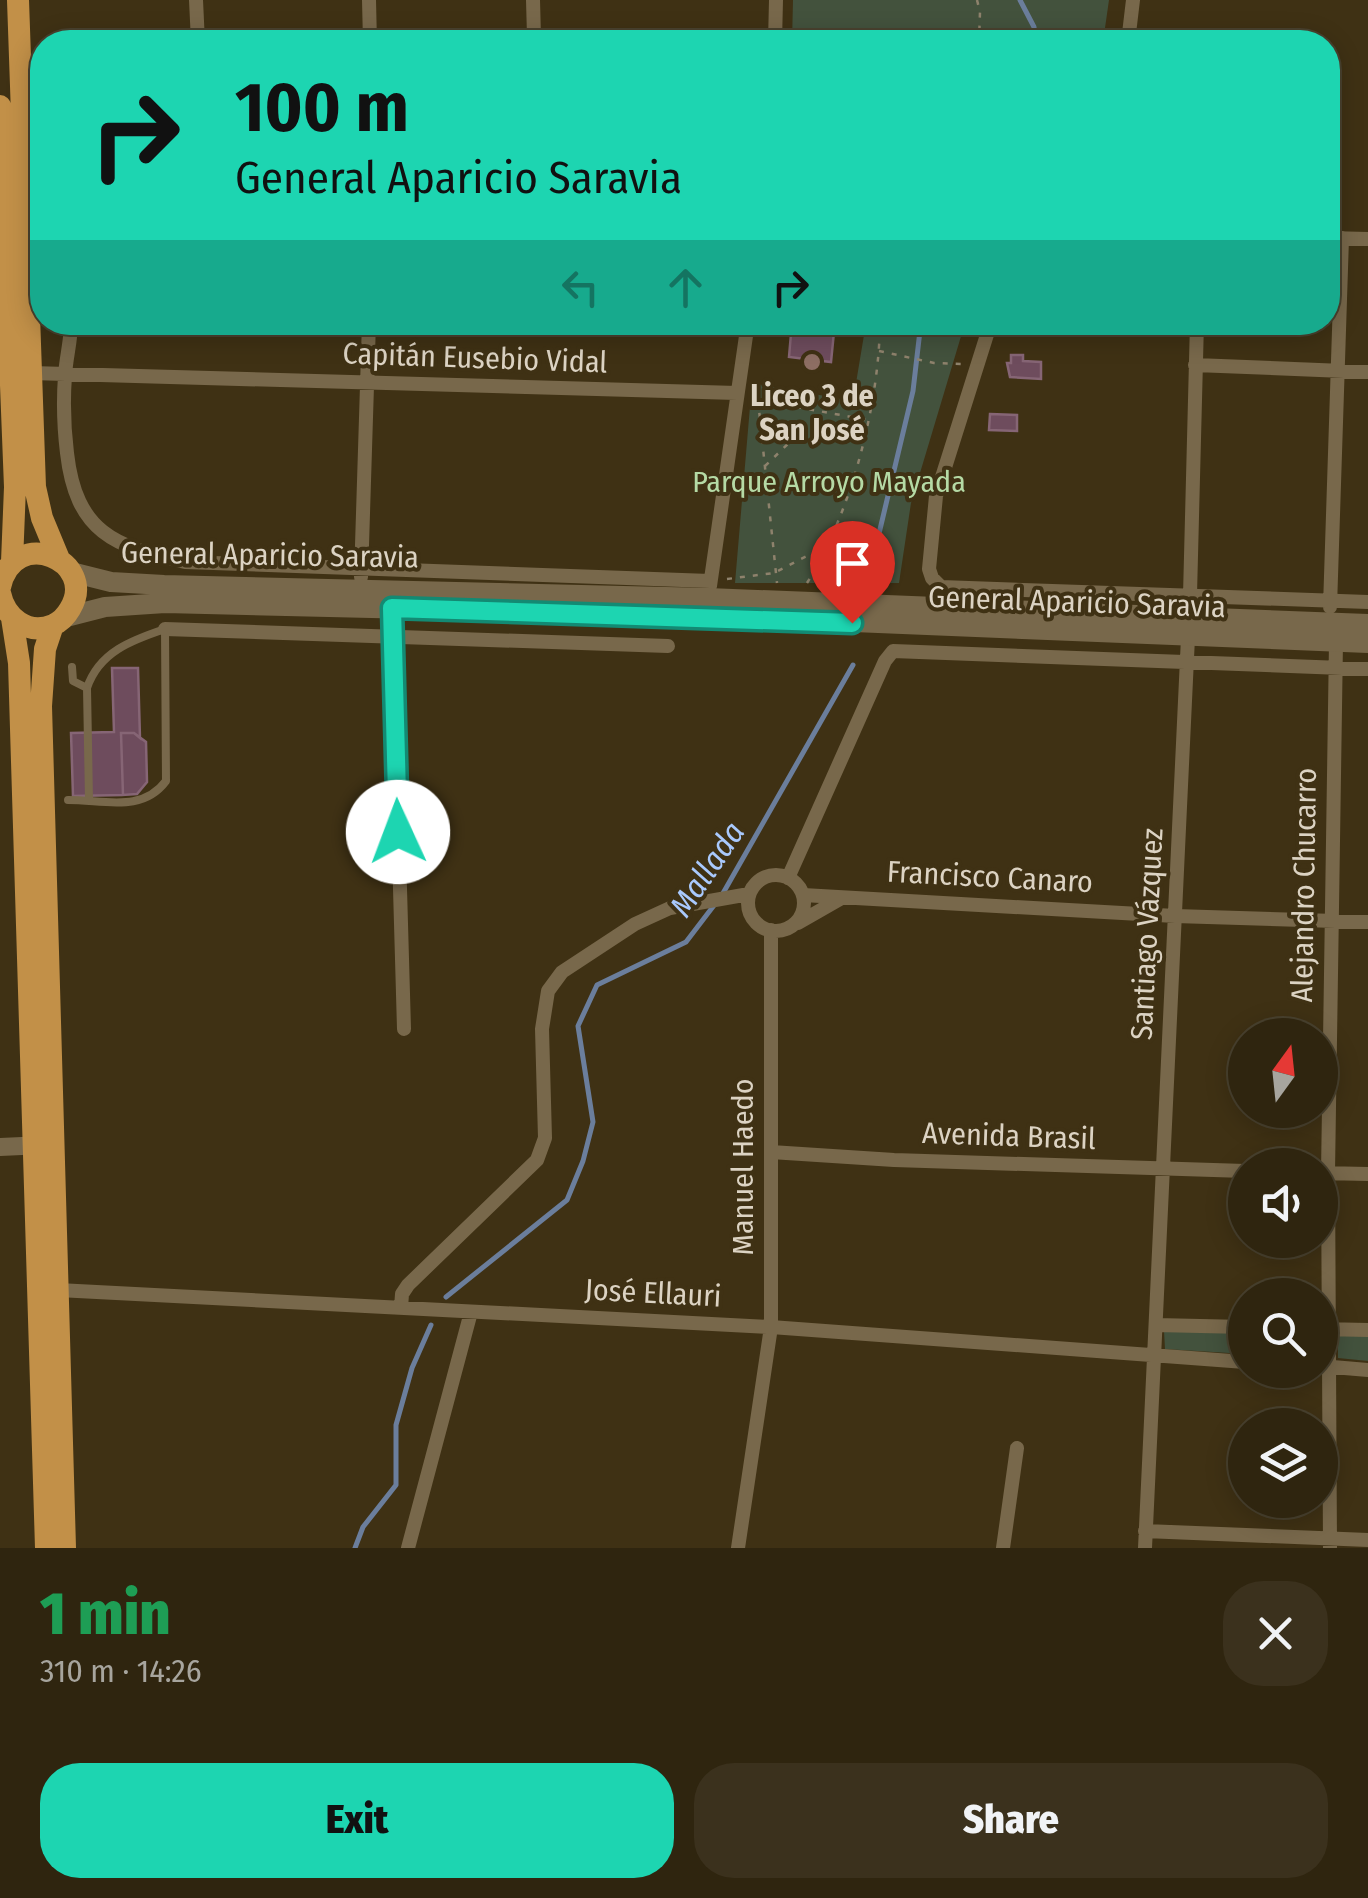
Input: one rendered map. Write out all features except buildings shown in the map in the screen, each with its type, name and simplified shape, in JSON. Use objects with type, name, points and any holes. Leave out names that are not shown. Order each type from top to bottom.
[{"type":"highway","points":[[18,0],[30,159]]},
{"type":"highway","points":[[0,106],[14,487],[12,562]]},
{"type":"highway","points":[[31,335],[35,487],[42,518],[76,587],[74,603],[59,621],[45,649],[41,706],[46,1548]]},
{"type":"highway","points":[[59,621],[39,628],[24,626],[2,606],[0,590],[2,575],[12,562],[26,554],[44,553],[65,566]]},
{"type":"highway","points":[[12,618],[19,663],[43,1145],[58,1290],[65,1548]]},
{"type":"main road","name":"General Aparicio Saravia","points":[[65,566],[111,582],[708,598],[1333,632],[1368,624]]},
{"type":"main road","name":"General Aparicio Saravia","points":[[59,621],[105,607],[361,588],[392,608],[708,598]]},
{"type":"main road","name":"General Aparicio Saravia","points":[[1333,632],[1368,644]]},
{"type":"street","points":[[196,0],[197,30]]},
{"type":"street","points":[[368,0],[369,30]]},
{"type":"street","points":[[533,0],[535,30]]},
{"type":"street","points":[[775,30],[776,0]]},
{"type":"street","points":[[1129,30],[1133,0]]},
{"type":"street","points":[[1340,238],[1368,239]]},
{"type":"street","name":"General Aparicio Saravia","points":[[71,335],[65,372],[64,427],[70,483],[88,519],[106,535],[133,548],[186,562],[361,588]]},
{"type":"street","points":[[361,588],[369,335]]},
{"type":"street","points":[[708,598],[746,335]]},
{"type":"street","points":[[976,365],[986,335]]},
{"type":"street","name":"Santiago Vázquez","points":[[1144,1548],[1190,595],[1196,335]]},
{"type":"street","name":"Alejandro Chucarro","points":[[1325,1148],[1335,668],[1330,600],[1338,335]]},
{"type":"street","name":"General Aparicio Saravia","points":[[976,365],[932,516],[929,569],[941,587],[1368,602]]},
{"type":"street","points":[[1195,365],[1368,372]]},
{"type":"street","name":"Capitán Eusebio Vidal","points":[[31,372],[738,393]]},
{"type":"street","points":[[392,608],[404,1029]]},
{"type":"street","points":[[165,629],[668,646]]},
{"type":"street","name":"General Aparicio Saravia","points":[[788,878],[885,661],[893,651],[1368,668]]},
{"type":"street","points":[[401,1308],[402,1294],[408,1285],[537,1160],[545,1138],[542,1029],[548,991],[562,972],[636,924],[670,908],[744,900],[765,877],[788,878],[803,896],[802,911],[777,946],[770,964]]},
{"type":"street","name":"Francisco Canaro","points":[[803,896],[1368,922]]},
{"type":"street","points":[[744,900],[757,923],[771,930],[794,925],[848,896]]},
{"type":"street","name":"Manuel Haedo","points":[[738,1548],[771,1327],[771,930]]},
{"type":"street","points":[[0,1146],[43,1145]]},
{"type":"street","name":"Avenida Brasil","points":[[771,1152],[894,1160],[1228,1170]]},
{"type":"street","points":[[1338,1173],[1368,1174]]},
{"type":"street","name":"José Ellauri","points":[[58,1290],[771,1327],[1228,1361]]},
{"type":"street","points":[[408,1548],[471,1312]]},
{"type":"street","points":[[1156,1325],[1228,1327]]},
{"type":"street","points":[[1338,1329],[1368,1330]]},
{"type":"street","points":[[1338,1367],[1368,1370]]},
{"type":"street","name":"Alejandro Chucarro","points":[[1325,1388],[1330,1543]]},
{"type":"street","points":[[1003,1548],[1017,1448]]},
{"type":"street","points":[[1145,1530],[1330,1543],[1368,1540]]},
{"type":"lane","points":[[68,800],[144,802],[166,782],[165,629],[132,640],[107,655],[86,688],[89,800]]},
{"type":"lane","points":[[72,667],[73,682],[86,688]]},
{"type":"path","points":[[977,0],[979,30]]},
{"type":"path","points":[[796,592],[809,582],[860,453],[879,335]]},
{"type":"path","points":[[878,351],[926,362],[976,365]]},
{"type":"path","points":[[738,393],[868,420]]},
{"type":"path","points":[[758,400],[774,573],[779,590]]},
{"type":"path","points":[[764,467],[822,412]]},
{"type":"path","points":[[708,598],[774,573],[825,547]]},
{"type":"green space","points":[[793,0],[1109,0],[1105,30],[792,30]]},
{"type":"green space","name":"Parque Arroyo Mayada","points":[[864,335],[961,335],[911,503],[899,583],[735,583],[752,383],[853,401]]},
{"type":"green space","points":[[1164,1331],[1228,1333],[1228,1353],[1165,1349]]},
{"type":"green space","points":[[1338,1335],[1368,1336],[1368,1361],[1338,1358]]},
{"type":"waterway","name":"Mallada","points":[[1020,0],[1034,30]]},
{"type":"waterway","name":"Mallada","points":[[866,588],[913,391],[919,335]]},
{"type":"waterway","name":"Mallada","points":[[722,895],[853,665]]},
{"type":"waterway","name":"Mallada","points":[[446,1297],[567,1200],[593,1122],[578,1026],[597,985],[686,942],[715,904]]},
{"type":"waterway","name":"Mallada","points":[[355,1548],[363,1527],[396,1485],[396,1425],[412,1368],[431,1325]]},
{"type":"place","name":"Liceo 3 de San José","points":[[812,362]]},
{"type":"route","points":[[398,832],[392,608],[852,623]]}]
